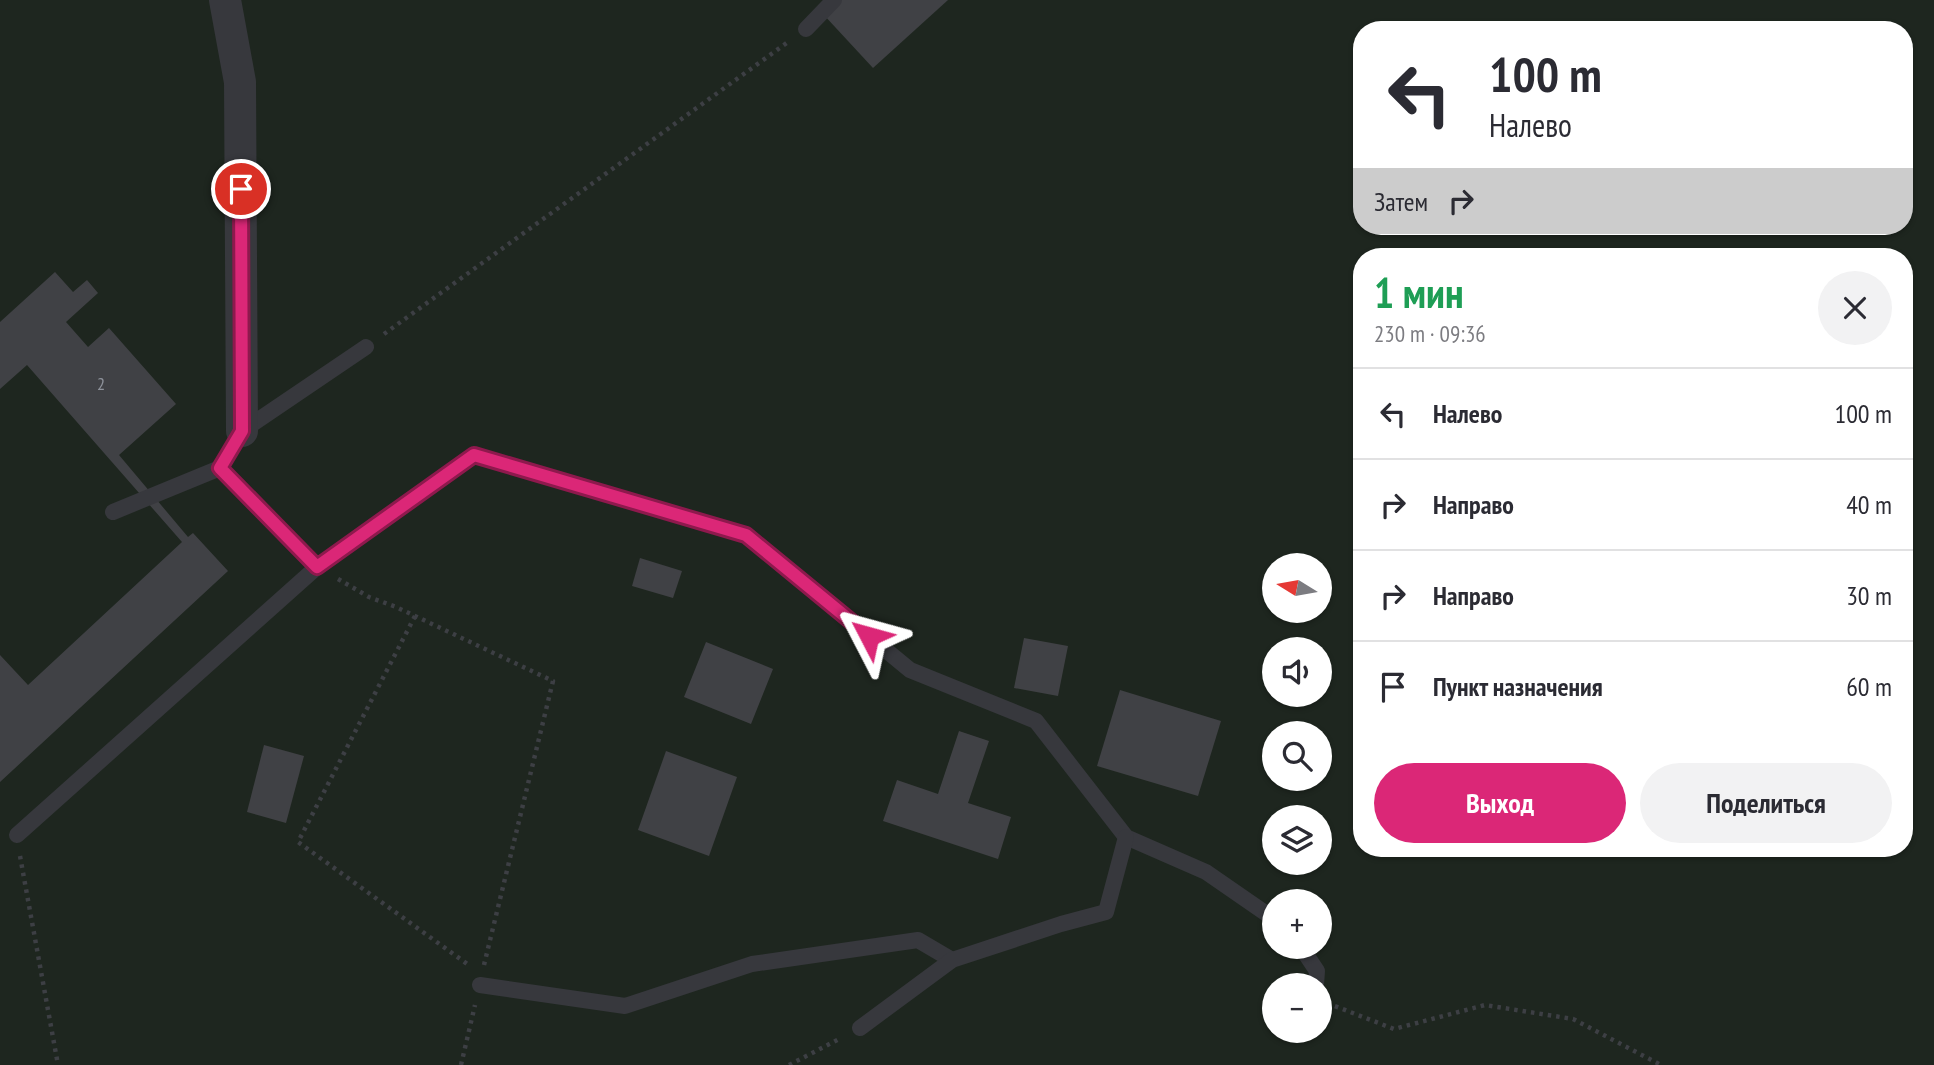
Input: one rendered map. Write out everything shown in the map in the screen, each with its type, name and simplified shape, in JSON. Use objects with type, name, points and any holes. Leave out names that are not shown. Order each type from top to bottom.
[{"type":"street","points":[[225,0],[240,82],[242,431]]},
{"type":"lane","points":[[806,29],[834,0]]},
{"type":"lane","points":[[113,512],[220,468],[242,431],[366,347]]},
{"type":"lane","points":[[17,835],[317,567],[474,455],[746,535],[910,670],[1037,722],[1126,837],[1206,872],[1262,911]]},
{"type":"lane","points":[[220,468],[317,567]]},
{"type":"lane","points":[[860,1028],[952,960],[1106,912],[1126,837]]},
{"type":"lane","points":[[481,980],[625,1006],[752,964],[918,940],[952,960]]},
{"type":"path","points":[[366,347],[806,29]]},
{"type":"path","points":[[317,567],[369,597],[553,681],[461,1065]]},
{"type":"path","points":[[415,616],[298,842],[481,980]]},
{"type":"path","points":[[17,835],[58,1065]]},
{"type":"path","points":[[1332,1005],[1394,1029],[1485,1005],[1573,1020],[1661,1065]]},
{"type":"path","points":[[789,1065],[860,1028]]},
{"type":"shaded area","points":[[0,0],[1934,0],[1934,1065],[0,1065]]},
{"type":"building","points":[[839,0],[948,0],[873,68],[823,14]]},
{"type":"building","points":[[55,272],[73,292],[87,280],[98,293],[66,322],[88,347],[109,328],[176,404],[119,455],[188,537],[193,533],[228,571],[0,782],[0,655],[28,685],[182,542],[27,365],[0,389],[0,322]]},
{"type":"building","points":[[640,558],[682,571],[673,598],[632,586]]},
{"type":"building","points":[[1024,638],[1068,646],[1058,696],[1014,688]]},
{"type":"building","points":[[706,642],[773,669],[751,724],[684,697]]},
{"type":"building","points":[[1120,690],[1221,721],[1198,796],[1097,766]]},
{"type":"building","points":[[959,731],[989,741],[968,803],[1011,817],[998,859],[883,821],[897,780],[938,794]]},
{"type":"building","points":[[264,745],[304,756],[286,823],[247,812]]},
{"type":"building","points":[[666,751],[737,777],[709,856],[638,830]]},
{"type":"route","points":[[241,189],[242,431],[220,468],[317,567],[474,455],[746,535],[869,636]]}]
